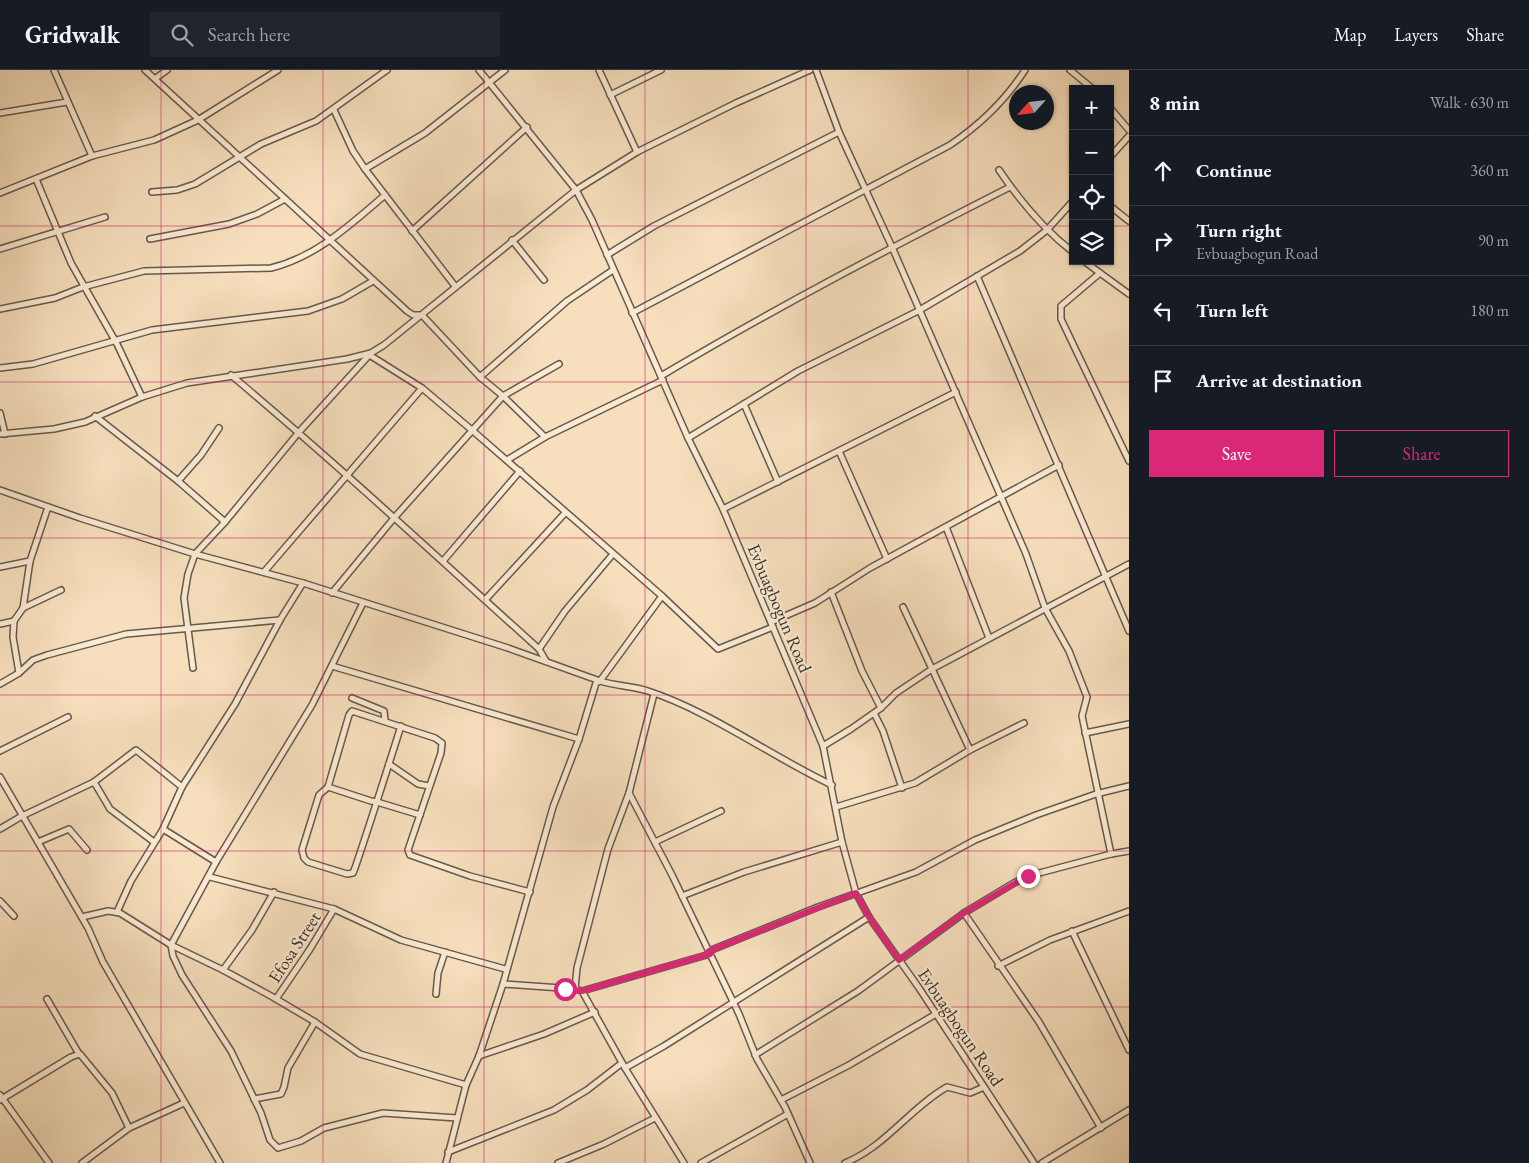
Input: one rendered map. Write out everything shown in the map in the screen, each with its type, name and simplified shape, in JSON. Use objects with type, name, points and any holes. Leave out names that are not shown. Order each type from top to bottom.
[{"type":"street","points":[[54,70],[92,156]]},
{"type":"street","points":[[145,70],[156,78],[198,120],[374,281],[413,315],[422,315],[480,377],[503,396],[545,437]]},
{"type":"street","points":[[156,78],[168,70]]},
{"type":"street","points":[[0,193],[92,156],[154,140],[198,120],[278,70]]},
{"type":"street","points":[[152,192],[177,190],[194,184],[261,144],[316,121],[334,110],[387,70]]},
{"type":"street","name":"Evbuagbogun Road","points":[[479,70],[576,190],[607,255],[688,438],[723,509],[823,746],[842,842],[856,893],[869,917],[936,1014],[1034,1163]]},
{"type":"street","points":[[365,169],[425,133],[504,70]]},
{"type":"street","points":[[598,70],[637,152]]},
{"type":"street","points":[[610,95],[661,70]]},
{"type":"street","points":[[193,668],[184,598],[188,574],[195,554],[225,522],[299,432],[371,354],[576,190],[637,152],[736,103],[810,70]]},
{"type":"street","points":[[816,70],[839,132],[956,392],[1026,554],[1045,608],[1068,651],[1087,697],[1082,716],[1096,794],[1111,854]]},
{"type":"street","points":[[632,313],[756,245],[866,190],[966,134],[1010,95],[1025,70]]},
{"type":"street","points":[[1070,70],[1088,85]]},
{"type":"street","points":[[0,113],[68,102]]},
{"type":"street","points":[[334,110],[353,152],[455,286]]},
{"type":"street","points":[[1114,113],[1129,130]]},
{"type":"street","points":[[412,230],[527,127]]},
{"type":"street","points":[[607,255],[654,226],[839,132]]},
{"type":"street","points":[[1114,153],[1129,136]]},
{"type":"street","points":[[999,170],[1010,187],[1047,230],[1069,249]]},
{"type":"street","points":[[36,179],[57,232],[83,287],[114,340],[142,397]]},
{"type":"street","points":[[508,460],[545,437],[662,378],[739,330],[892,247],[1010,187]]},
{"type":"street","points":[[0,309],[55,298],[83,287],[144,271],[270,268],[285,264],[330,242],[384,195]]},
{"type":"street","points":[[150,239],[236,222],[285,199]]},
{"type":"street","points":[[688,438],[798,371],[918,311],[1020,251],[1047,230],[1069,206]]},
{"type":"street","points":[[1114,209],[1129,220]]},
{"type":"street","points":[[0,249],[105,217]]},
{"type":"street","points":[[512,240],[544,280]]},
{"type":"street","points":[[1089,265],[1129,294]]},
{"type":"street","points":[[480,377],[567,301],[613,270]]},
{"type":"street","points":[[1100,273],[1061,306],[1059,312],[1061,320],[1129,460]]},
{"type":"street","points":[[977,276],[1129,631]]},
{"type":"street","points":[[0,368],[33,364],[152,330],[308,311],[342,299],[374,281]]},
{"type":"street","points":[[0,413],[3,434],[54,429],[85,422],[142,397],[187,383],[371,354],[422,388],[508,460],[565,513],[662,596],[718,649],[814,603],[886,559],[1059,465]]},
{"type":"street","points":[[332,593],[394,518],[503,396],[559,364]]},
{"type":"street","points":[[231,375],[299,432],[443,561],[539,649],[546,661]]},
{"type":"street","points":[[264,572],[346,474],[422,388]]},
{"type":"street","points":[[723,509],[839,452],[893,421],[956,392]]},
{"type":"street","points":[[744,404],[778,482]]},
{"type":"street","points":[[95,416],[178,481],[225,522]]},
{"type":"street","points":[[178,481],[201,455],[219,428]]},
{"type":"street","points":[[839,452],[886,559]]},
{"type":"street","points":[[443,561],[520,471]]},
{"type":"street","points":[[0,490],[195,554],[303,583],[546,661],[600,681],[654,694],[681,705],[792,767],[832,785]]},
{"type":"street","points":[[19,673],[13,638],[14,621],[23,608],[30,561],[48,507]]},
{"type":"street","points":[[484,600],[565,513]]},
{"type":"street","points":[[946,527],[989,638]]},
{"type":"street","points":[[539,649],[565,611],[612,554]]},
{"type":"street","points":[[0,566],[30,561]]},
{"type":"street","points":[[823,746],[874,713],[896,692],[932,669],[1106,574],[1129,564]]},
{"type":"street","points":[[117,912],[131,880],[163,828],[182,787],[235,704],[280,620],[303,583]]},
{"type":"street","points":[[23,608],[60,590]]},
{"type":"street","points":[[831,592],[862,671],[881,708]]},
{"type":"street","points":[[446,1163],[466,1085],[479,1056],[530,892],[553,807],[579,739],[596,683],[600,681],[662,596]]},
{"type":"street","points":[[363,603],[312,704],[216,862],[210,878],[171,945],[173,956],[182,975],[221,1034],[254,1099],[270,1140],[278,1148],[301,1141],[324,1128],[383,1113],[457,1118]]},
{"type":"street","points":[[903,607],[970,750]]},
{"type":"street","points":[[0,684],[19,673],[33,660],[126,634],[280,620]]},
{"type":"street","points":[[0,624],[14,621]]},
{"type":"street","points":[[332,666],[579,739]]},
{"type":"street","points":[[575,989],[577,968],[608,848],[629,793],[654,694]]},
{"type":"street","points":[[352,698],[384,711],[385,721]]},
{"type":"street","points":[[401,726],[353,873],[347,874],[308,862],[304,858],[302,850],[319,795],[328,787],[349,715],[352,711],[401,726],[435,738],[442,743],[441,753],[408,850],[410,856],[530,892]]},
{"type":"street","points":[[874,713],[883,731],[902,788]]},
{"type":"street","points":[[0,751],[68,717]]},
{"type":"street","points":[[836,807],[915,783],[970,750],[1024,724]]},
{"type":"street","points":[[1085,732],[1129,724]]},
{"type":"street","points":[[0,829],[22,816],[94,782],[136,750],[182,787]]},
{"type":"street","points":[[389,764],[418,784],[429,786]]},
{"type":"street","points":[[0,777],[82,917],[103,962],[220,1163]]},
{"type":"street","points":[[94,782],[110,809],[154,842]]},
{"type":"street","points":[[502,984],[582,991],[709,952],[856,893],[916,872],[975,840],[1036,815],[1096,794],[1129,786]]},
{"type":"street","points":[[328,787],[420,815]]},
{"type":"street","points":[[629,793],[682,896],[733,1002],[755,1055],[781,1100],[810,1163]]},
{"type":"street","points":[[655,842],[721,811]]},
{"type":"street","points":[[163,828],[216,862]]},
{"type":"street","points":[[38,842],[69,829],[87,850]]},
{"type":"street","points":[[682,896],[744,872],[842,842]]},
{"type":"street","points":[[755,1055],[858,991],[964,913],[1028,876],[1129,851]]},
{"type":"street","points":[[210,878],[274,892],[334,909],[401,940],[505,970]]},
{"type":"street","points":[[224,970],[252,930],[274,892]]},
{"type":"street","points":[[0,901],[14,916]]},
{"type":"street","name":"Efosa Street","points":[[276,999],[334,909]]},
{"type":"street","points":[[82,917],[108,911],[117,912],[171,945],[224,970],[276,999],[315,1022],[360,1054],[466,1085]]},
{"type":"street","points":[[964,913],[998,966],[1038,1022],[1101,1128]]},
{"type":"street","points":[[998,966],[1072,931],[1128,913]]},
{"type":"street","points":[[448,1152],[554,1110],[869,917]]},
{"type":"street","points":[[1072,931],[1129,1050]]},
{"type":"street","points":[[436,994],[438,973],[445,952]]},
{"type":"street","points":[[582,991],[623,1066],[684,1163]]},
{"type":"street","points":[[47,999],[79,1054],[84,1056],[112,1093],[129,1128]]},
{"type":"street","points":[[479,1056],[544,1034],[595,1012]]},
{"type":"street","points":[[781,1100],[849,1065],[936,1014]]},
{"type":"street","points":[[254,1099],[280,1094],[284,1087],[288,1068],[315,1022]]},
{"type":"street","points":[[49,1163],[1,1097],[79,1054]]},
{"type":"street","points":[[845,1163],[856,1159],[885,1139],[893,1128],[947,1087],[970,1093],[984,1087]]},
{"type":"street","points":[[82,1163],[129,1128],[184,1103]]},
{"type":"street","points":[[1042,1163],[1129,1110]]},
{"type":"street","points":[[701,1163],[788,1114]]},
{"type":"street","points":[[558,1163],[604,1144],[655,1118]]},
{"type":"route","points":[[565,989],[582,991],[710,954],[709,951],[856,893],[869,917],[899,960],[964,913],[1028,876]]}]
